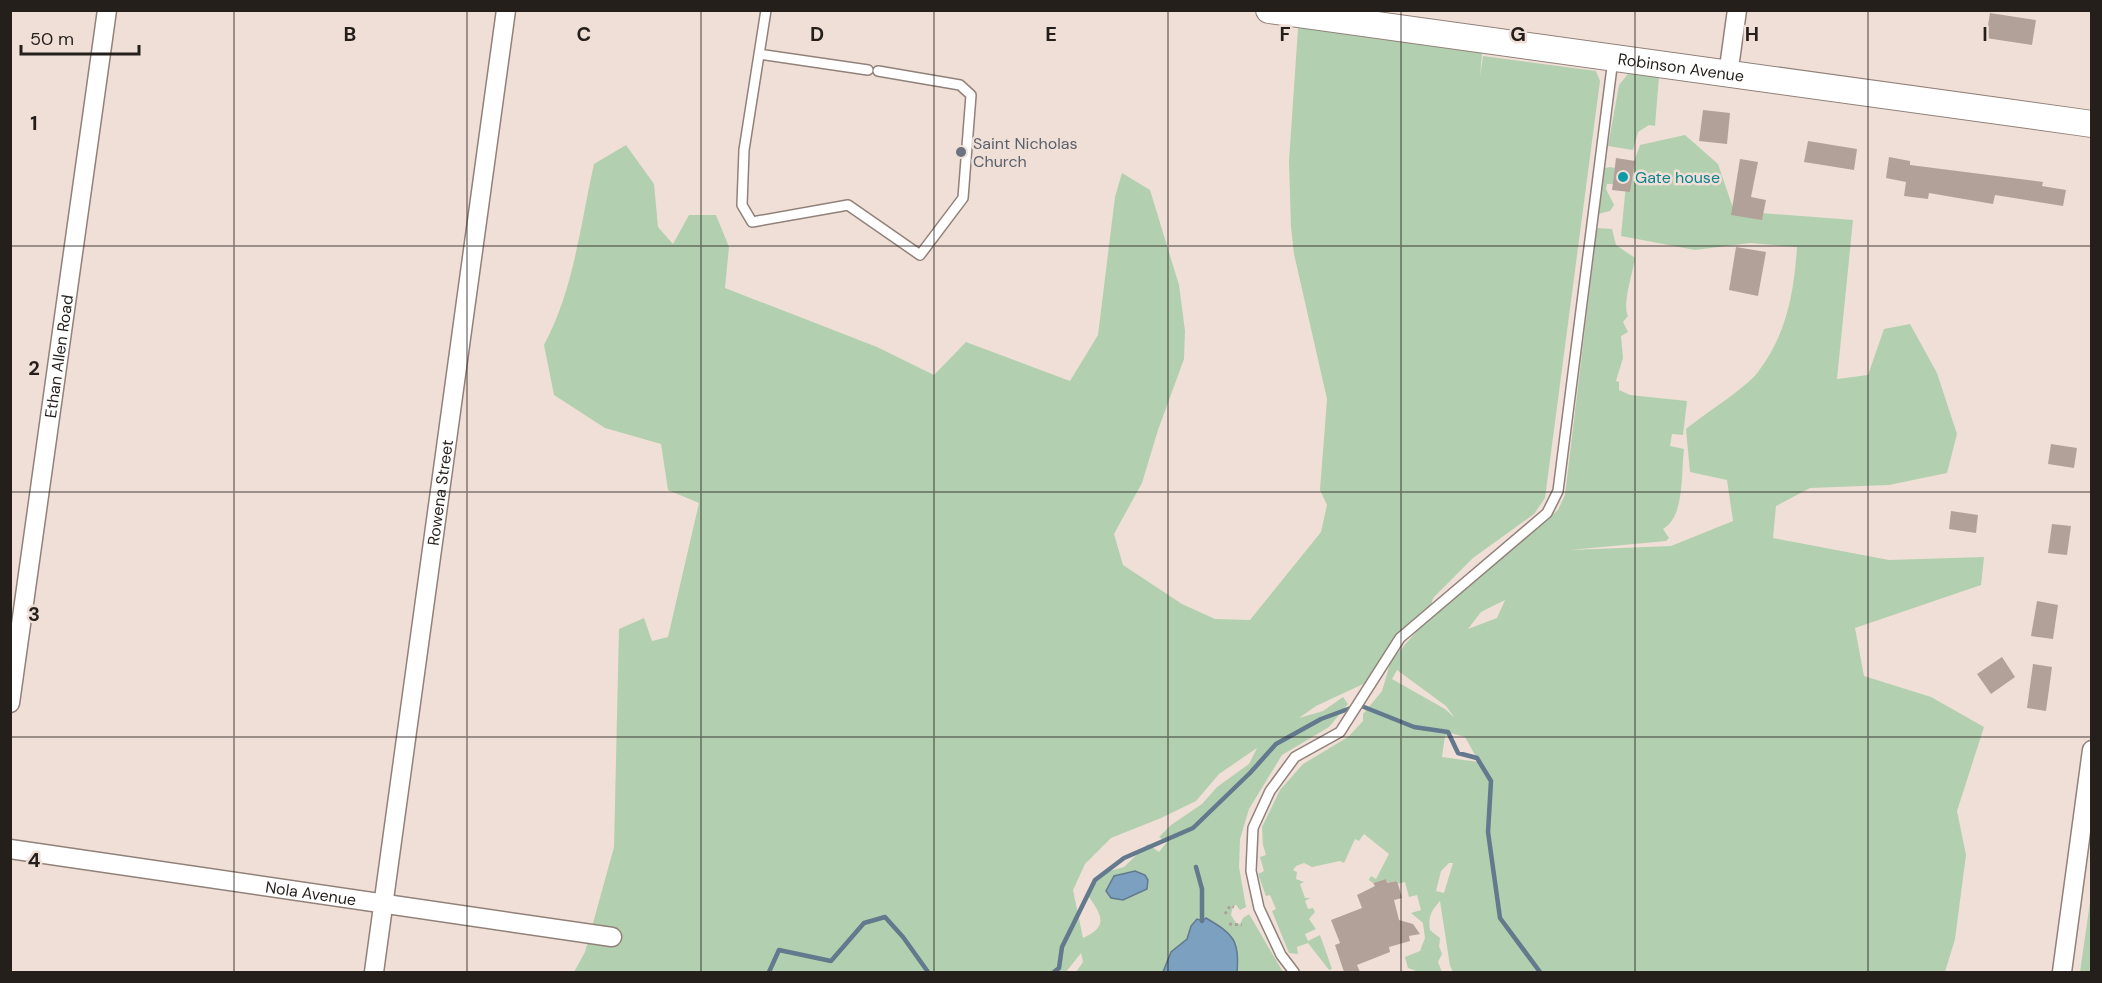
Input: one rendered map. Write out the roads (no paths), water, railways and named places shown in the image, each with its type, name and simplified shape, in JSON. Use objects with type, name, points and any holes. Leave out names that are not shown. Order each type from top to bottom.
[{"type":"main road","name":"Robinson Avenue","points":[[1269,10],[2091,124]]},
{"type":"street","name":"Ethan Allen Road","points":[[10,703],[107,10]]},
{"type":"street","name":"Rowena Street","points":[[374,972],[506,10]]},
{"type":"street","points":[[1728,75],[1737,10]]},
{"type":"street","points":[[2062,972],[2091,752]]},
{"type":"street","name":"Nola Avenue","points":[[10,849],[612,937]]},
{"type":"lane","points":[[759,54],[960,85],[971,95],[963,198],[920,255],[848,205],[752,222],[742,205],[744,150],[759,54],[766,10]]},
{"type":"lane","points":[[1294,972],[1281,955],[1259,908],[1251,871],[1253,828],[1269,791],[1295,757],[1340,732],[1400,638],[1547,513],[1558,491],[1613,59]]},
{"type":"water","points":[[1135,871],[1145,875],[1148,880],[1147,889],[1123,900],[1111,898],[1106,891],[1114,876]]},
{"type":"water","points":[[1206,918],[1233,939],[1237,952],[1237,972],[1163,972],[1171,952],[1187,939],[1191,926],[1197,919],[1203,921]]},
{"type":"waterway","points":[[1054,972],[1059,968],[1062,947],[1095,880],[1124,858],[1193,828],[1250,773],[1276,744],[1321,719],[1359,705],[1414,727],[1448,732],[1458,753],[1477,758],[1491,781],[1488,832],[1500,918],[1540,972]]},
{"type":"waterway","points":[[1196,867],[1202,889],[1202,921]]},
{"type":"waterway","points":[[769,972],[779,950],[831,961],[864,923],[885,917],[903,937],[928,972]]},
{"type":"place","name":"Saint Nicholas Church","points":[[961,152]]},
{"type":"place","name":"Gate house","points":[[1623,177]]}]
